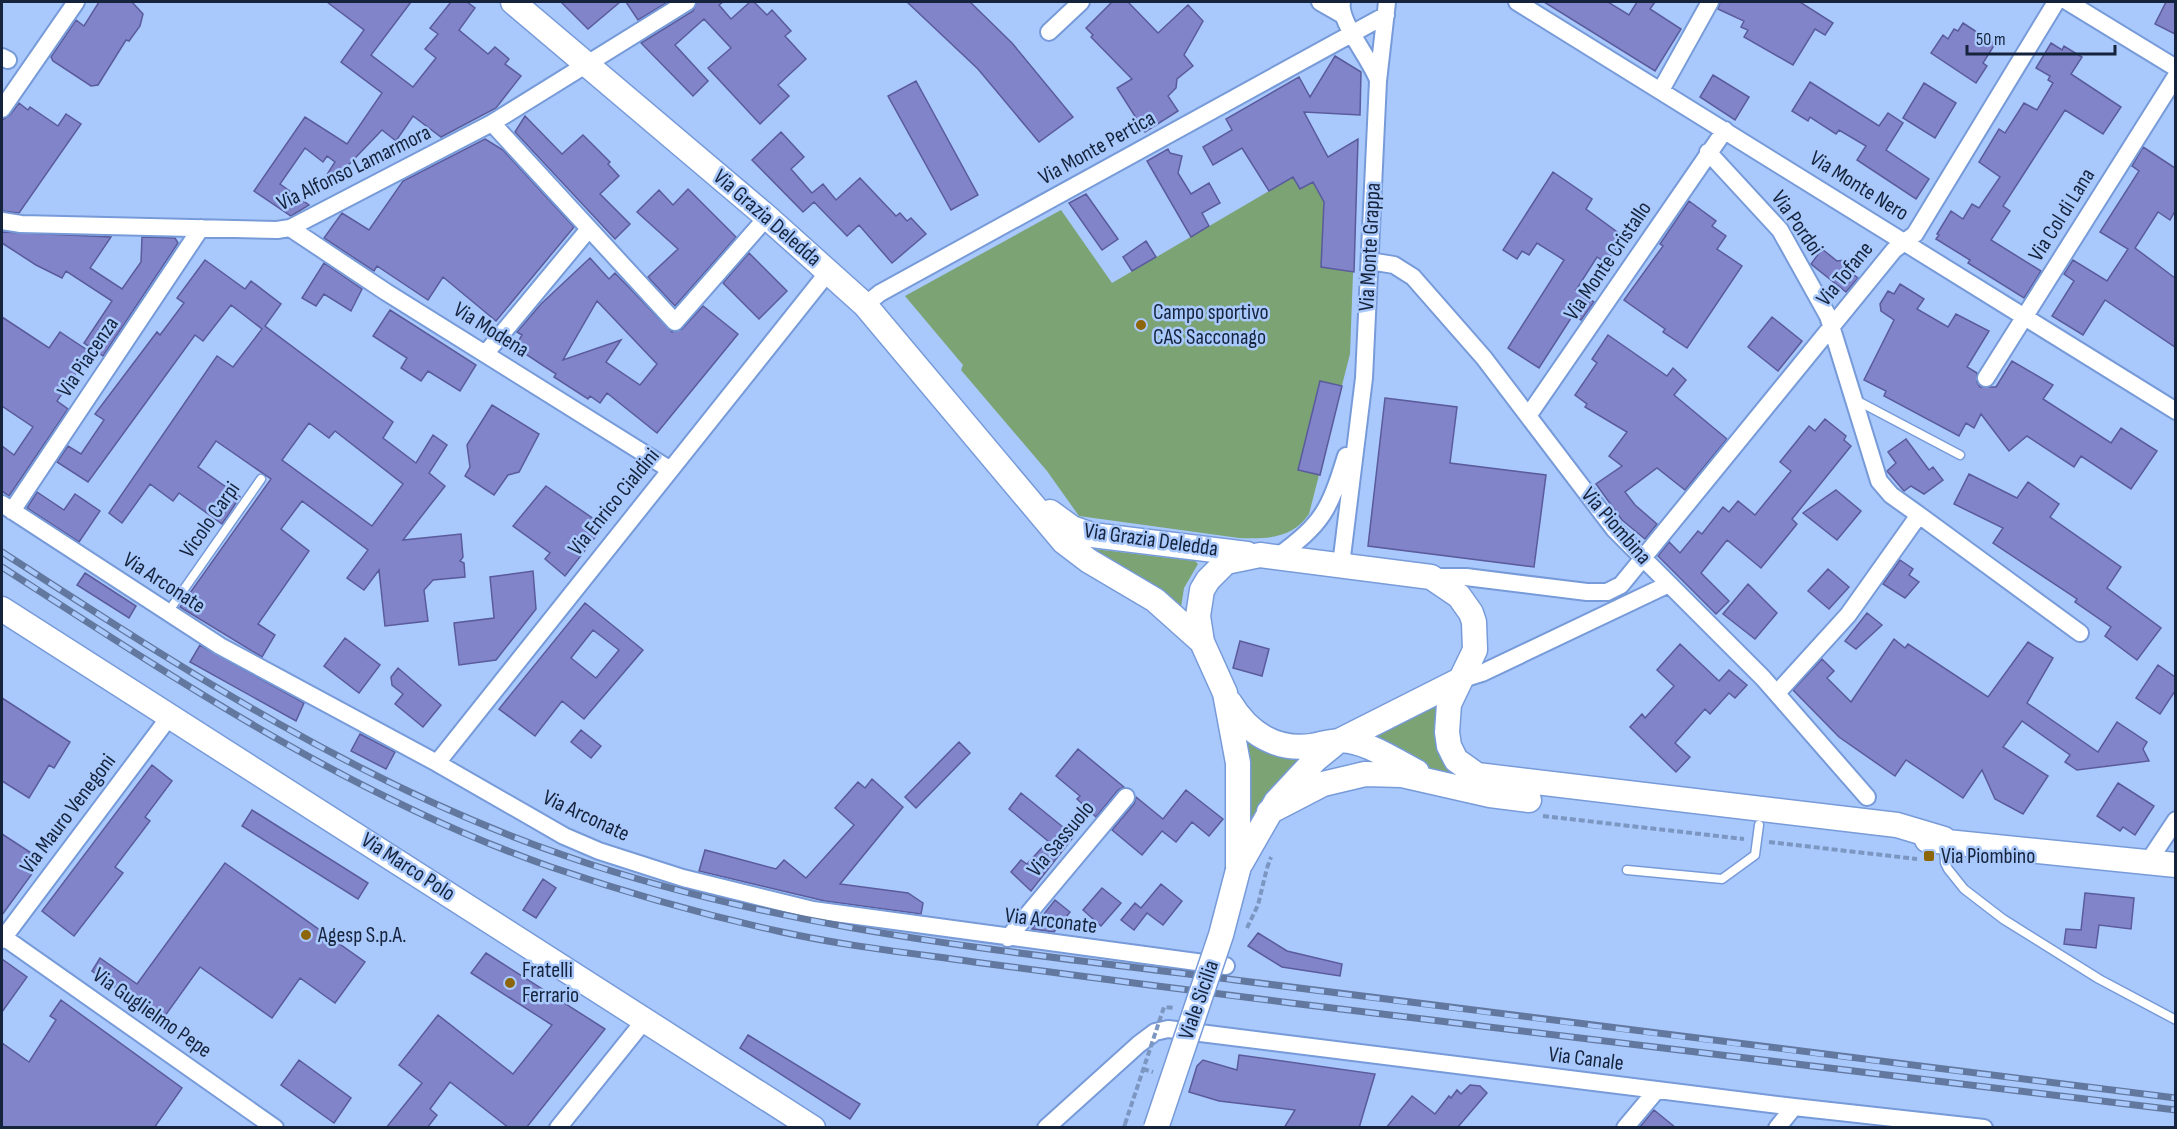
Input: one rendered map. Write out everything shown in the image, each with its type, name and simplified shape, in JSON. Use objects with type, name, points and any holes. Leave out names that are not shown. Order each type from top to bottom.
[{"type":"main road","name":"Via Grazia Deledda","points":[[513,2],[829,271],[865,305],[996,460],[1047,525],[1064,542],[1089,561],[1155,600],[1202,642]]},
{"type":"main road","name":"Via Grazia Deledda","points":[[996,460],[1052,514],[1081,532],[1269,556]]},
{"type":"main road","name":"Via Monte Grappa","points":[[1337,741],[1299,747],[1264,739],[1243,723],[1225,693],[1202,642],[1198,601],[1208,580],[1226,562],[1269,556],[1341,565]]},
{"type":"main road","points":[[1341,565],[1431,577],[1458,596],[1471,612],[1474,622],[1475,650],[1449,704],[1447,732],[1449,746],[1456,760],[1477,775],[1516,782],[1897,825],[1944,839]]},
{"type":"main road","name":"Via Marco Polo","points":[[2,609],[813,1128]]},
{"type":"main road","name":"Via Monte Grappa","points":[[1238,870],[1269,812],[1296,778],[1337,741],[1460,680]]},
{"type":"main road","name":"Via Monte Grappa","points":[[1225,693],[1239,775],[1238,870]]},
{"type":"main road","points":[[1337,741],[1349,741],[1384,754],[1433,781]]},
{"type":"main road","points":[[1269,812],[1311,789],[1349,777],[1383,774],[1433,781],[1490,795],[1758,833],[1895,840],[1944,839],[2175,865]]},
{"type":"main road","name":"Viale Sicilia","points":[[1156,1128],[1211,966],[1238,870]]},
{"type":"street","points":[[2,109],[76,2]]},
{"type":"street","name":"Via Alfonso Lamarmora","points":[[2,221],[21,224],[277,230],[290,228],[492,123],[687,2]]},
{"type":"street","points":[[1050,32],[1081,2]]},
{"type":"street","points":[[1320,2],[1341,8],[1378,81]]},
{"type":"street","name":"Via Monte Nero","points":[[1517,2],[1905,241],[2175,411]]},
{"type":"street","points":[[1661,90],[1710,2]]},
{"type":"street","name":"Via Tofane","points":[[1431,577],[1466,577],[1601,592],[1621,585],[1894,250],[1915,234],[2056,2]]},
{"type":"street","points":[[2068,2],[2175,68]]},
{"type":"street","name":"Via Monte Pertica","points":[[865,305],[880,293],[1352,32],[1387,8]]},
{"type":"street","name":"Via Monte Grappa","points":[[1341,565],[1366,352],[1378,81],[1387,8]]},
{"type":"street","name":"Via Col di Lana","points":[[1986,378],[2175,76]]},
{"type":"street","points":[[492,123],[675,322],[766,217]]},
{"type":"street","name":"Via Monte Cristallo","points":[[1528,416],[1725,130]]},
{"type":"street","name":"Via Pordoi","points":[[1708,153],[1780,230],[1832,325],[1879,481],[1886,491],[2080,633]]},
{"type":"street","name":"Via Piacenza","points":[[7,507],[201,228]]},
{"type":"street","name":"Via Modena","points":[[290,228],[386,292],[669,469]]},
{"type":"street","points":[[486,354],[588,230]]},
{"type":"street","name":"Via Piombina","points":[[1370,261],[1394,265],[1413,277],[1472,343],[1607,520],[1777,693],[1867,797]]},
{"type":"street","name":"Via Enrico Cialdini","points":[[436,763],[829,271]]},
{"type":"street","name":"Via Monte Grappa","points":[[1269,556],[1312,530],[1330,505],[1359,412]]},
{"type":"street","name":"Via Arconate","points":[[7,507],[220,646],[576,842],[683,878],[813,910],[1226,966]]},
{"type":"street","points":[[1777,693],[1848,615],[1919,515]]},
{"type":"street","points":[[1460,680],[1482,674],[1669,584]]},
{"type":"street","name":"Via Mauro Venegoni","points":[[2,938],[170,716]]},
{"type":"street","name":"Via Sassuolo","points":[[1008,938],[1126,797]]},
{"type":"street","points":[[2148,862],[2175,820]]},
{"type":"street","name":"Via Guglielmo Pepe","points":[[2,938],[256,1122],[276,1128]]},
{"type":"street","points":[[558,1128],[644,1021]]},
{"type":"street","name":"Via Canale","points":[[1046,1128],[1151,1035],[1164,1029],[1794,1107],[1984,1128]]},
{"type":"street","points":[[1626,1128],[1656,1090]]},
{"type":"street","points":[[1777,1128],[1794,1107]]},
{"type":"lane","points":[[1854,399],[1960,455]]},
{"type":"lane","name":"Vicolo Carpi","points":[[168,612],[261,478]]},
{"type":"lane","points":[[1627,870],[1722,879],[1755,855],[1758,833]]},
{"type":"lane","points":[[1944,839],[1943,854],[1948,869],[1984,905],[2098,979],[2175,1020]]},
{"type":"path","points":[[1535,815],[1758,833],[1921,859]]},
{"type":"path","points":[[1267,868],[1272,856]]},
{"type":"path","points":[[1125,1126],[1164,1007],[1181,1009]]},
{"type":"green space","name":"Campo sportivo CAS Sacconago","points":[[1358,139],[1350,354],[1309,514],[1295,528],[1278,536],[1239,538],[1079,516],[1047,471],[961,370],[963,365],[905,296],[1061,210],[1112,283]]},
{"type":"green space","points":[[1091,550],[1195,561],[1198,564],[1184,588],[1181,607]]},
{"type":"green space","points":[[1435,705],[1458,775],[1455,777],[1422,765],[1378,740],[1377,736]]},
{"type":"green space","points":[[1242,736],[1261,749],[1297,760],[1298,765],[1261,806],[1250,823],[1245,822]]},
{"type":"building","points":[[99,2],[132,2],[143,14],[140,26],[129,41],[126,40],[98,85],[91,86],[53,61],[51,57],[76,20],[84,26]]},
{"type":"building","points":[[327,2],[411,2],[371,55],[413,87],[436,58],[425,49],[438,34],[430,28],[451,2],[467,2],[475,8],[459,30],[488,54],[495,47],[509,59],[505,64],[521,76],[496,108],[441,137],[413,116],[396,141],[382,130],[333,181],[326,176],[335,162],[327,156],[323,162],[305,148],[280,184],[309,205],[291,216],[254,191],[305,117],[347,144],[382,93],[341,62],[364,30]]},
{"type":"building","points":[[561,2],[620,2],[588,29]]},
{"type":"building","points":[[626,2],[668,2],[638,20]]},
{"type":"building","points":[[697,2],[723,2],[719,5],[731,19],[750,2],[754,2],[767,15],[772,10],[791,31],[785,36],[806,59],[778,85],[789,96],[760,124],[708,68],[731,48],[704,19],[675,45],[708,81],[693,96],[641,43],[693,11]]},
{"type":"building","points":[[907,2],[970,2],[1012,43],[1073,117],[1039,142],[978,69]]},
{"type":"building","points":[[1112,2],[1128,2],[1158,33],[1188,5],[1203,21],[1184,55],[1193,66],[1177,79],[1176,88],[1168,96],[1178,111],[1145,132],[1117,88],[1132,79],[1091,37],[1093,35],[1086,28]]},
{"type":"building","points":[[1544,2],[1608,2],[1629,15],[1637,2],[1655,2],[1650,9],[1681,29],[1655,71]]},
{"type":"building","points":[[1720,2],[1800,2],[1833,23],[1825,35],[1815,29],[1793,65],[1744,37],[1748,30],[1741,27],[1744,21],[1718,9]]},
{"type":"building","points":[[2166,2],[2175,2],[2175,34],[2155,24]]},
{"type":"building","points":[[1963,23],[1995,44],[1983,63],[1987,66],[1976,83],[1931,53],[1943,35],[1948,39],[1954,29],[1958,31]]},
{"type":"building","points":[[2051,43],[2062,50],[2064,46],[2082,57],[2071,74],[2121,107],[2103,134],[2065,110],[2003,206],[2010,211],[1991,240],[2041,271],[2024,298],[1968,263],[1970,260],[1936,239],[1951,211],[1963,219],[1972,204],[1979,208],[2000,177],[1979,162],[1999,129],[2005,133],[2024,103],[2037,110],[2053,83],[2048,80],[2050,76],[2036,68]]},
{"type":"building","points":[[1335,56],[1361,72],[1360,115],[1304,112],[1328,157],[1358,139],[1354,272],[1321,267],[1324,202],[1313,182],[1300,189],[1293,177],[1269,191],[1242,148],[1213,165],[1203,147],[1232,130],[1226,119],[1299,77],[1310,97]]},
{"type":"building","points":[[1713,75],[1749,97],[1735,120],[1700,97]]},
{"type":"building","points":[[916,81],[978,195],[951,210],[888,96]]},
{"type":"building","points":[[1810,82],[1879,126],[1888,113],[1903,123],[1886,150],[1929,179],[1916,199],[1857,160],[1866,146],[1839,130],[1836,134],[1810,117],[1808,121],[1792,111]]},
{"type":"building","points":[[1924,83],[1956,103],[1935,138],[1903,118]]},
{"type":"building","points":[[19,103],[28,110],[30,107],[58,126],[66,114],[81,124],[19,213],[2,211],[2,120],[10,115]]},
{"type":"building","points":[[525,116],[562,154],[583,135],[610,162],[608,164],[619,176],[600,194],[630,224],[615,239],[515,132]]},
{"type":"building","points":[[781,132],[804,157],[791,169],[812,193],[823,184],[836,200],[860,178],[896,216],[900,213],[907,221],[911,218],[926,234],[892,263],[859,225],[847,236],[814,202],[803,212],[752,160]]},
{"type":"building","points":[[485,139],[503,150],[574,227],[496,321],[443,277],[428,300],[377,266],[374,271],[324,238],[342,213],[369,230],[403,181]]},
{"type":"building","points":[[2143,147],[2175,168],[2175,211],[2170,220],[2158,212],[2135,248],[2175,278],[2175,347],[2105,300],[2083,335],[2052,316],[2074,281],[2064,274],[2073,260],[2107,281],[2128,249],[2100,232],[2139,171],[2132,166]]},
{"type":"building","points":[[1168,149],[1170,153],[1182,156],[1178,173],[1191,194],[1209,183],[1220,203],[1202,213],[1209,226],[1191,237],[1147,161]]},
{"type":"building","points":[[1553,172],[1592,199],[1586,209],[1624,237],[1606,263],[1597,257],[1576,290],[1594,302],[1581,320],[1573,315],[1539,368],[1508,348],[1564,260],[1537,243],[1529,255],[1522,251],[1517,259],[1503,250]]},
{"type":"building","points":[[688,189],[736,237],[675,306],[648,277],[678,249],[637,212],[659,190],[673,205]]},
{"type":"building","points":[[1086,194],[1118,239],[1102,250],[1069,203]]},
{"type":"building","points":[[1689,201],[1716,221],[1712,226],[1726,236],[1717,249],[1742,266],[1687,348],[1663,332],[1665,329],[1624,300],[1663,246],[1660,244]]},
{"type":"building","points":[[2,232],[111,237],[90,268],[122,289],[141,262],[142,237],[175,238],[178,243],[103,356],[84,343],[112,301],[66,271],[62,278],[36,265],[2,243]]},
{"type":"building","points":[[1146,241],[1156,257],[1132,271],[1123,257]]},
{"type":"building","points":[[1822,249],[1837,261],[1853,259],[1853,274],[1858,278],[1846,292],[1811,264]]},
{"type":"building","points":[[749,253],[787,291],[759,319],[723,283]]},
{"type":"building","points":[[590,258],[609,279],[615,273],[672,332],[682,329],[703,306],[738,334],[657,433],[607,393],[600,403],[590,396],[588,399],[554,377],[556,374],[515,347],[522,335],[517,332],[541,304]],"holes":[[[597,301],[657,364],[640,385],[606,362],[621,340],[563,360]]]},
{"type":"building","points":[[205,260],[245,289],[251,281],[281,304],[265,326],[393,422],[383,438],[416,463],[433,435],[447,445],[429,473],[445,486],[403,540],[461,534],[463,557],[460,561],[464,563],[465,577],[433,580],[424,590],[428,621],[385,626],[379,570],[364,590],[347,578],[368,550],[302,501],[281,529],[309,551],[258,624],[275,635],[262,657],[180,607],[271,479],[216,441],[198,467],[240,497],[222,524],[179,493],[173,501],[150,484],[122,523],[109,513],[217,356],[233,367],[262,329],[231,305],[203,341],[195,335],[88,482],[57,462],[68,446],[81,454],[104,420],[95,414],[157,332],[160,335],[184,303],[177,298]],"holes":[[[309,423],[329,438],[335,431],[403,484],[372,526],[282,460]]]},
{"type":"building","points":[[324,263],[362,289],[351,311],[324,294],[316,306],[302,298]]},
{"type":"building","points":[[1900,284],[1924,299],[1917,309],[1948,327],[1956,314],[1989,331],[1967,367],[1977,373],[1977,382],[1980,387],[1996,387],[2012,361],[2053,385],[2043,399],[2111,443],[2121,428],[2157,451],[2131,489],[2081,456],[2074,467],[2027,436],[2009,451],[1981,414],[1974,428],[1966,423],[1959,436],[1884,396],[1886,391],[1864,380],[1894,320],[1881,311],[1880,304],[1888,291],[1894,294]]},
{"type":"building","points":[[390,310],[476,365],[460,391],[428,371],[421,381],[401,368],[407,358],[373,336]]},
{"type":"building","points":[[2,317],[49,348],[60,332],[90,352],[57,401],[68,409],[9,496],[2,491],[2,446],[14,455],[33,427],[2,406]]},
{"type":"building","points":[[1772,317],[1802,341],[1778,371],[1748,347]]},
{"type":"building","points":[[1608,335],[1667,376],[1673,368],[1686,380],[1674,395],[1727,439],[1685,490],[1657,468],[1625,492],[1635,505],[1657,524],[1645,539],[1622,520],[1596,484],[1622,466],[1609,456],[1627,432],[1585,407],[1587,404],[1575,395],[1597,363],[1592,359]]},
{"type":"building","points":[[1320,381],[1342,386],[1320,475],[1298,470]]},
{"type":"building","points":[[1385,398],[1457,407],[1450,463],[1546,475],[1534,567],[1368,546]]},
{"type":"building","points":[[492,405],[539,434],[519,472],[508,475],[494,495],[465,476],[470,467],[467,445]]},
{"type":"building","points":[[1825,419],[1846,436],[1844,440],[1851,446],[1792,519],[1797,524],[1761,568],[1727,540],[1701,573],[1729,601],[1716,614],[1658,556],[1669,542],[1680,553],[1698,531],[1702,534],[1723,507],[1729,512],[1738,501],[1755,515],[1791,471],[1780,462],[1809,426],[1815,431]]},
{"type":"building","points":[[1906,439],[1929,470],[1933,467],[1943,480],[1924,494],[1911,486],[1904,491],[1887,471],[1896,463],[1888,452]]},
{"type":"building","points":[[1969,474],[2017,498],[2028,482],[2059,504],[2050,517],[2121,567],[2107,588],[2161,628],[2137,660],[2105,636],[2111,627],[2075,602],[2077,599],[1993,543],[2003,528],[1954,504]]},
{"type":"building","points":[[546,486],[604,526],[565,576],[545,559],[550,553],[513,526]]},
{"type":"building","points":[[1836,490],[1861,511],[1837,540],[1803,513]]},
{"type":"building","points":[[37,492],[64,510],[75,494],[100,511],[79,542],[27,508]]},
{"type":"building","points":[[1900,560],[1913,569],[1909,575],[1919,582],[1905,598],[1883,584]]},
{"type":"building","points":[[1828,569],[1849,587],[1829,609],[1808,591]]},
{"type":"building","points":[[533,571],[536,609],[496,660],[459,665],[454,623],[494,618],[490,577]]},
{"type":"building","points":[[85,573],[136,606],[129,618],[77,585]]},
{"type":"building","points":[[1748,584],[1777,613],[1755,639],[1723,614]]},
{"type":"building","points":[[585,603],[643,650],[584,719],[562,701],[535,736],[499,709]],"holes":[[[593,630],[619,650],[596,678],[571,658]]]},
{"type":"building","points":[[1867,613],[1882,625],[1856,649],[1845,641]]},
{"type":"building","points":[[345,638],[380,665],[359,693],[324,666]]},
{"type":"building","points":[[1894,639],[1905,648],[1908,644],[1988,697],[2028,642],[2053,658],[2027,703],[2098,752],[2117,722],[2147,742],[2143,749],[2149,761],[2077,770],[2065,762],[2070,755],[2022,721],[2003,747],[2048,776],[2023,814],[1995,799],[1982,770],[1963,798],[1906,760],[1895,776],[1839,737],[1793,690],[1822,659],[1834,671],[1827,678],[1851,702]]},
{"type":"building","points":[[1240,641],[1269,649],[1262,676],[1233,668]]},
{"type":"building","points":[[1680,644],[1719,681],[1729,670],[1747,685],[1735,698],[1729,693],[1710,714],[1705,709],[1675,743],[1690,757],[1676,772],[1630,727],[1642,714],[1645,718],[1674,686],[1657,670]]},
{"type":"building","points":[[200,645],[304,703],[296,721],[190,662]]},
{"type":"building","points":[[2158,665],[2175,677],[2175,691],[2160,714],[2136,698]]},
{"type":"building","points":[[398,668],[441,705],[423,727],[395,704],[403,694],[392,685],[391,677]]},
{"type":"building","points":[[2,698],[70,742],[54,768],[49,765],[29,798],[2,781]]},
{"type":"building","points":[[581,730],[601,746],[591,758],[571,742]]},
{"type":"building","points":[[360,734],[395,752],[386,769],[351,751]]},
{"type":"building","points":[[959,742],[970,753],[916,808],[905,797]]},
{"type":"building","points":[[1078,749],[1124,787],[1118,790],[1096,817],[1077,799],[1080,796],[1056,776]]},
{"type":"building","points":[[152,765],[172,781],[145,817],[150,821],[115,867],[123,873],[74,936],[42,911]]},
{"type":"building","points":[[872,779],[903,807],[840,884],[908,893],[923,903],[921,914],[825,901],[699,871],[705,850],[776,869],[784,860],[806,878],[854,825],[835,808],[858,782],[865,788]]},
{"type":"building","points":[[2118,783],[2154,806],[2135,835],[2123,827],[2120,831],[2097,816]]},
{"type":"building","points":[[1186,790],[1223,819],[1209,836],[1192,822],[1176,842],[1162,831],[1142,855],[1112,830],[1134,804],[1136,797],[1163,819]]},
{"type":"building","points":[[1021,793],[1074,836],[1031,891],[1011,872],[1021,860],[1027,864],[1048,841],[1009,809]]},
{"type":"building","points":[[252,810],[368,883],[358,899],[242,826]]},
{"type":"building","points":[[2,834],[42,860],[2,915]]},
{"type":"building","points":[[225,863],[365,962],[335,1003],[300,978],[272,1018],[200,967],[162,1020],[92,971],[100,958],[137,984]]},
{"type":"building","points":[[543,879],[556,888],[536,918],[523,910]]},
{"type":"building","points":[[1161,884],[1182,901],[1163,925],[1147,913],[1134,930],[1121,920],[1135,903],[1141,908]]},
{"type":"building","points":[[1102,888],[1121,903],[1101,926],[1083,910]]},
{"type":"building","points":[[2085,893],[2134,898],[2131,929],[2099,925],[2096,948],[2064,944],[2066,929],[2081,930]]},
{"type":"building","points":[[1055,900],[1070,912],[1054,932],[1032,929]]},
{"type":"building","points":[[1258,933],[1287,951],[1342,964],[1340,976],[1282,967],[1248,946]]},
{"type":"building","points":[[486,953],[605,1029],[526,1128],[509,1128],[450,1082],[430,1109],[437,1115],[427,1128],[386,1128],[422,1083],[399,1065],[438,1015],[513,1074],[552,1025],[471,973]]},
{"type":"building","points":[[2,959],[27,977],[2,1012]]},
{"type":"building","points":[[61,1000],[182,1088],[154,1128],[2,1128],[2,1043],[29,1062],[56,1020],[50,1016]]},
{"type":"building","points":[[748,1035],[860,1104],[850,1119],[740,1048]]},
{"type":"building","points":[[1239,1055],[1375,1074],[1359,1128],[1284,1128],[1295,1110],[1219,1101],[1189,1092],[1197,1066],[1203,1060],[1237,1070]]},
{"type":"building","points":[[299,1060],[351,1098],[334,1123],[281,1085]]},
{"type":"building","points":[[1470,1085],[1480,1086],[1487,1093],[1457,1128],[1386,1128],[1412,1096],[1435,1114],[1449,1096],[1451,1098],[1457,1090],[1461,1094]]},
{"type":"building","points":[[1654,1110],[1676,1128],[1639,1128]]},
{"type":"railway","points":[[2,552],[137,638],[274,721],[343,759],[415,794],[488,827],[563,855],[645,881],[727,903],[895,935],[980,948],[2176,1098]]},
{"type":"railway","points":[[2,567],[134,652],[268,734],[406,807],[478,839],[551,867],[637,895],[724,918],[806,937],[854,945],[1053,972],[2176,1110]]},
{"type":"place","name":"Campo sportivo CAS Sacconago","points":[[1141,325]]},
{"type":"place","name":"Via Piombino","points":[[1929,856]]},
{"type":"place","name":"Agesp S.p.A.","points":[[306,935]]},
{"type":"place","name":"Fratelli Ferrario","points":[[510,983]]}]
